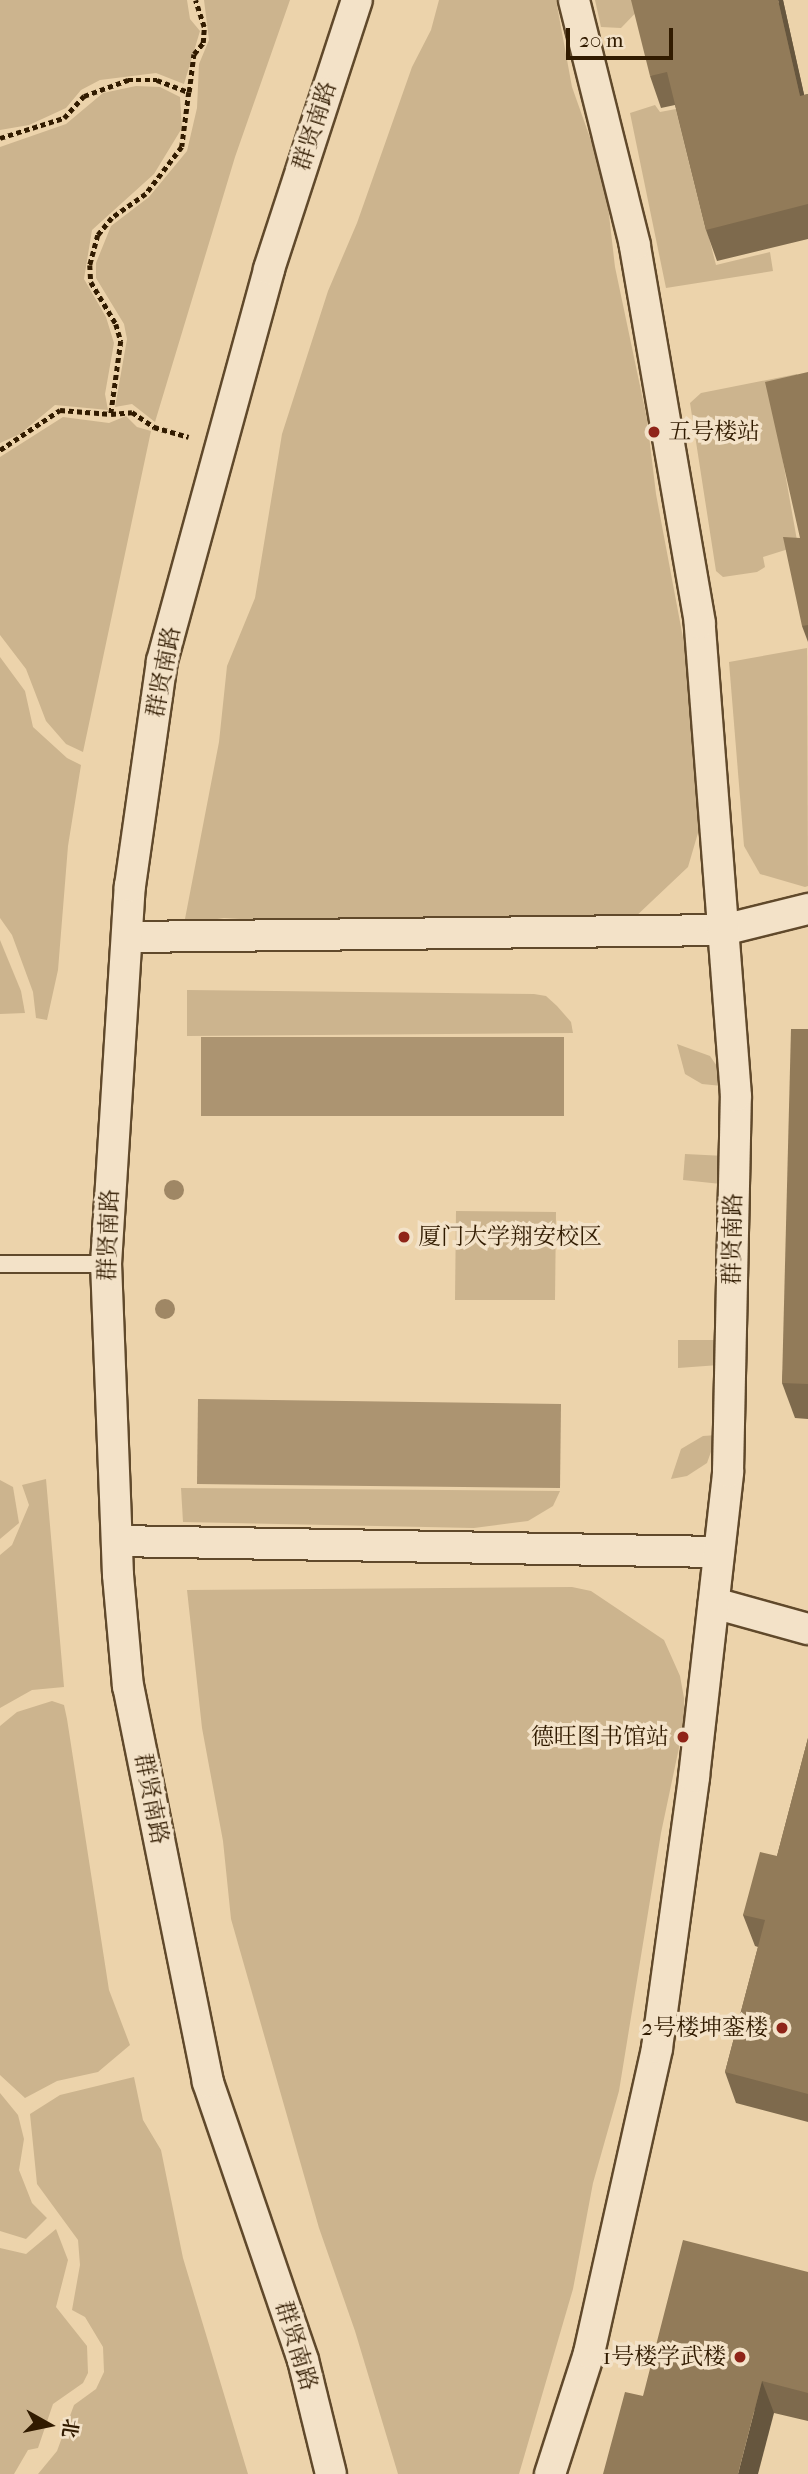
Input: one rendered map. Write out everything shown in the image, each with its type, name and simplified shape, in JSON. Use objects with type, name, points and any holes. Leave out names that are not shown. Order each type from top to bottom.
[{"type":"street","name":"群贤南路","points":[[331,2474],[303,2360],[208,2082],[128,1687],[117,1541],[106,1264],[127,937],[162,661],[269,269],[356,0]]},
{"type":"street","name":"群贤南路","points":[[550,2474],[589,2353],[657,2048],[714,1603],[728,1472],[736,1096],[700,624],[635,245],[574,0]]},
{"type":"street","points":[[127,937],[723,930],[808,909]]},
{"type":"street","points":[[117,1541],[719,1552]]},
{"type":"street","points":[[714,1603],[808,1629]]},
{"type":"lane","points":[[0,1264],[106,1264]]},
{"type":"path","points":[[111,414],[121,341],[116,324],[91,282],[90,265],[98,235],[112,218],[146,194],[182,147],[194,54],[202,43],[204,27],[195,0]]},
{"type":"path","points":[[0,138],[64,118],[84,96],[128,80],[157,80],[189,92]]},
{"type":"path","points":[[0,450],[60,410],[111,414],[132,412],[154,427],[221,446]]},
{"type":"shaded area","points":[[0,0],[187,0],[190,19],[200,31],[184,84],[156,73],[100,80],[81,90],[66,108],[29,125],[0,130]]},
{"type":"shaded area","points":[[204,0],[290,0],[235,157],[155,422],[132,404],[115,407],[127,339],[124,324],[96,278],[96,263],[111,226],[149,197],[187,151],[197,108],[199,64],[209,40]]},
{"type":"shaded area","points":[[439,0],[556,0],[572,87],[605,180],[615,267],[647,419],[656,494],[687,659],[705,809],[688,867],[633,919],[373,927],[224,918],[184,924],[219,742],[227,666],[255,598],[282,434],[328,291],[357,223],[412,67],[431,30]]},
{"type":"shaded area","points":[[595,0],[648,0],[621,28],[601,27]]},
{"type":"shaded area","points":[[136,86],[160,87],[180,97],[182,128],[154,174],[92,230],[84,279],[106,317],[114,343],[105,394],[108,410],[55,405],[20,434],[0,443],[0,147],[66,124],[103,93]]},
{"type":"shaded area","points":[[655,105],[660,112],[676,109],[716,265],[770,252],[773,271],[666,288],[630,113]]},
{"type":"shaded area","points":[[797,374],[805,404],[774,411],[798,546],[763,557],[765,567],[757,572],[723,577],[716,571],[690,403],[701,393]]},
{"type":"shaded area","points":[[126,416],[137,427],[151,431],[83,752],[66,744],[46,721],[26,669],[0,635],[0,457],[63,417],[109,423]]},
{"type":"shaded area","points":[[807,648],[808,886],[805,887],[760,874],[744,846],[729,662]]},
{"type":"shaded area","points":[[0,657],[25,691],[33,727],[67,758],[81,765],[68,846],[58,970],[47,1020],[36,1018],[33,992],[12,935],[0,918]]},
{"type":"shaded area","points":[[0,940],[21,991],[25,1013],[0,1014]]},
{"type":"shaded area","points":[[187,990],[534,994],[546,996],[557,1006],[571,1022],[573,1033],[187,1036]]},
{"type":"shaded area","points":[[201,1037],[564,1037],[564,1116],[201,1116]]},
{"type":"shaded area","points":[[677,1044],[710,1056],[721,1072],[722,1086],[702,1084],[685,1074]]},
{"type":"shaded area","points":[[685,1154],[725,1156],[721,1184],[683,1180]]},
{"type":"shaded area","points":[[456,1211],[556,1212],[555,1300],[455,1300]]},
{"type":"shaded area","points":[[678,1340],[723,1340],[719,1365],[678,1368]]},
{"type":"shaded area","points":[[198,1399],[561,1404],[560,1488],[197,1484]]},
{"type":"shaded area","points":[[717,1435],[707,1463],[687,1476],[671,1479],[681,1449],[703,1436]]},
{"type":"shaded area","points":[[46,1479],[64,1687],[32,1690],[0,1708],[0,1555],[12,1545],[29,1505],[22,1485]]},
{"type":"shaded area","points":[[0,1480],[13,1487],[19,1523],[0,1539]]},
{"type":"shaded area","points":[[181,1488],[560,1491],[553,1506],[528,1521],[474,1528],[183,1522]]},
{"type":"shaded area","points":[[572,1587],[591,1591],[664,1640],[680,1676],[684,1698],[684,1724],[661,1833],[619,2091],[593,2183],[573,2289],[519,2474],[398,2474],[355,2331],[319,2228],[231,1919],[223,1841],[202,1728],[187,1590]]},
{"type":"shaded area","points":[[52,1701],[64,1705],[109,1990],[130,2045],[98,2072],[57,2081],[25,2098],[0,2075],[0,1726],[17,1712]]},
{"type":"shaded area","points":[[134,2077],[143,2120],[161,2150],[183,2258],[248,2474],[38,2474],[57,2451],[74,2405],[96,2389],[104,2372],[103,2347],[85,2317],[72,2310],[80,2265],[78,2240],[37,2184],[30,2114],[60,2095]]},
{"type":"shaded area","points":[[0,2093],[18,2115],[24,2139],[19,2170],[32,2203],[47,2218],[26,2239],[0,2231]]},
{"type":"shaded area","points":[[56,2229],[68,2260],[56,2307],[87,2346],[88,2373],[83,2383],[53,2404],[38,2448],[28,2450],[14,2474],[0,2474],[0,2248],[26,2254]]},
{"type":"building","points":[[631,0],[778,0],[800,96],[808,94],[808,204],[706,230],[667,72],[650,76]]},
{"type":"building","points":[[808,372],[808,625],[802,626],[783,537],[800,538],[765,382]]},
{"type":"building","points":[[791,1029],[808,1029],[808,1384],[782,1383]]},
{"type":"building","name":"2号楼坤銮楼","points":[[808,1738],[808,2094],[725,2072],[765,1920],[743,1915],[760,1852],[777,1856]]},
{"type":"building","name":"1号楼学武楼","points":[[683,2240],[808,2272],[808,2393],[762,2381],[738,2474],[603,2474],[625,2392],[643,2396]]},
{"type":"place","name":"五号楼站","points":[[654,432]]},
{"type":"place","name":"厦门大学翔安校区","points":[[404,1237]]},
{"type":"place","name":"德旺图书馆站","points":[[683,1737]]},
{"type":"place","name":"2号楼坤銮楼","points":[[782,2028]]},
{"type":"place","name":"1号楼学武楼","points":[[740,2357]]}]
